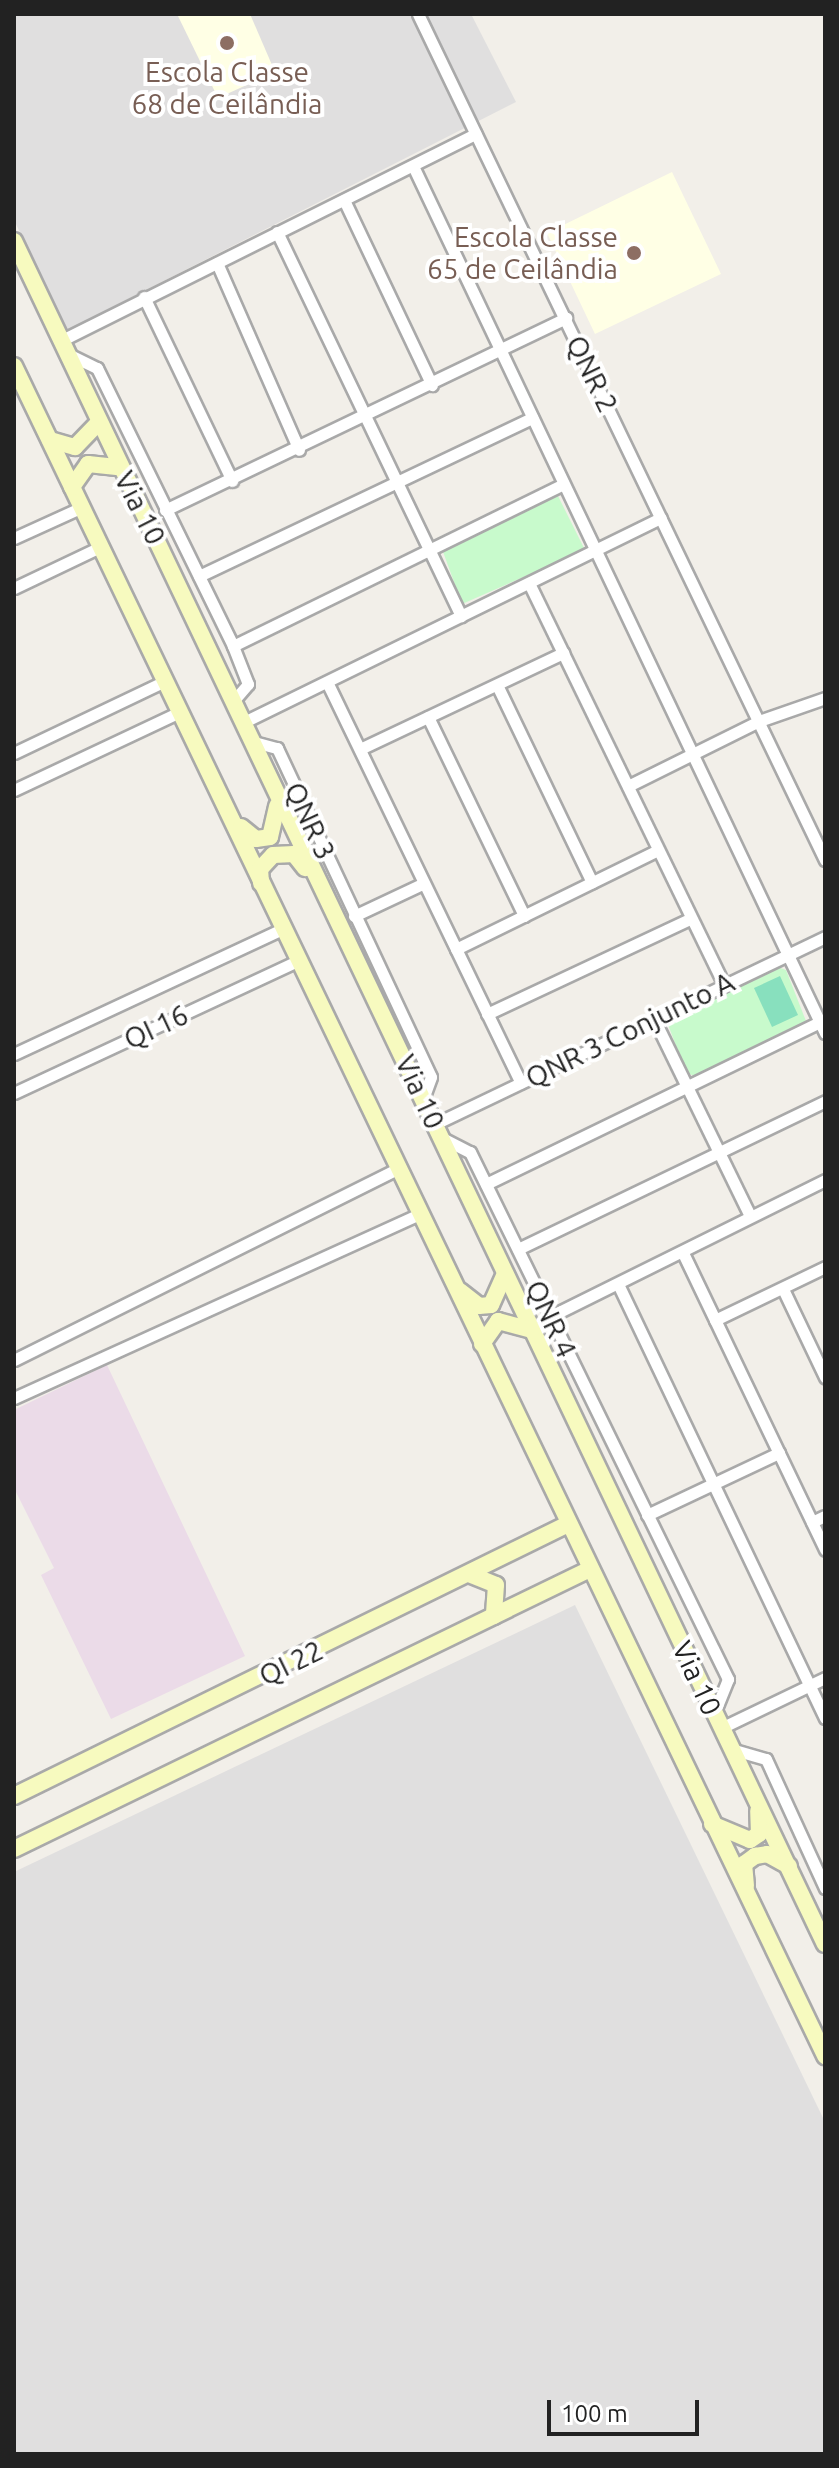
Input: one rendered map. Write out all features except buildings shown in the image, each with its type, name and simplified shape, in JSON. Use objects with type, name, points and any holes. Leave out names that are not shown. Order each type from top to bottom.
[{"type":"main road","name":"Via 10","points":[[14,241],[70,355],[98,423],[234,700],[276,794],[825,1944]]},
{"type":"main road","name":"Via 10","points":[[14,366],[180,712],[237,823],[262,887],[566,1525],[825,2056]]},
{"type":"main road","points":[[50,440],[75,447],[98,423]]},
{"type":"main road","points":[[72,487],[88,464],[119,467]]},
{"type":"main road","points":[[237,823],[250,836],[270,837],[279,822],[276,794]]},
{"type":"main road","points":[[262,887],[265,861],[288,852],[326,899]]},
{"type":"main road","points":[[453,1284],[484,1307],[499,1299],[505,1274]]},
{"type":"main road","points":[[482,1344],[504,1320],[535,1331]]},
{"type":"main road","name":"QI 22","points":[[14,1796],[566,1525]]},
{"type":"main road","points":[[14,1849],[588,1570]]},
{"type":"main road","points":[[469,1574],[496,1585],[494,1616]]},
{"type":"main road","points":[[711,1823],[750,1840],[759,1834],[756,1803]]},
{"type":"main road","points":[[747,1899],[744,1864],[767,1854],[790,1867]]},
{"type":"street","points":[[418,14],[566,318]]},
{"type":"street","points":[[62,340],[476,134]]},
{"type":"street","points":[[413,166],[822,1027],[685,1086],[486,1184]]},
{"type":"street","points":[[344,200],[432,385]]},
{"type":"street","points":[[277,232],[461,616]]},
{"type":"street","points":[[217,263],[299,450]]},
{"type":"street","points":[[144,297],[232,481]]},
{"type":"street","name":"QNR 2","points":[[165,510],[366,418],[566,318],[825,860]]},
{"type":"street","points":[[70,355],[97,368],[233,646],[248,684],[234,700]]},
{"type":"street","points":[[199,576],[532,418]]},
{"type":"street","points":[[233,646],[563,484]]},
{"type":"street","points":[[14,538],[82,507]]},
{"type":"street","points":[[244,722],[661,518]]},
{"type":"street","points":[[14,588],[100,547]]},
{"type":"street","points":[[529,583],[628,786],[688,920],[724,985]]},
{"type":"street","points":[[360,749],[563,653]]},
{"type":"street","points":[[14,753],[165,681]]},
{"type":"street","points":[[327,682],[521,1083]]},
{"type":"street","points":[[497,685],[592,882]]},
{"type":"street","points":[[628,786],[759,721],[825,698]]},
{"type":"street","points":[[14,790],[180,712]]},
{"type":"street","points":[[428,717],[524,916]]},
{"type":"street","name":"QNR 3","points":[[254,742],[277,748],[431,1077],[423,1099]]},
{"type":"street","points":[[456,949],[656,851]]},
{"type":"street","points":[[354,916],[424,883]]},
{"type":"street","points":[[487,1014],[688,920]]},
{"type":"street","points":[[14,1054],[282,929]]},
{"type":"street","name":"QNR 3 Conjunto A","points":[[438,1131],[521,1083],[825,937]]},
{"type":"street","name":"QI 16","points":[[14,1093],[297,961]]},
{"type":"street","points":[[654,1019],[750,1216]]},
{"type":"street","points":[[518,1249],[717,1150],[825,1101]]},
{"type":"street","name":"QNR 4","points":[[438,1131],[470,1152],[728,1679],[718,1721]]},
{"type":"street","points":[[14,1360],[397,1169]]},
{"type":"street","points":[[549,1317],[825,1180]]},
{"type":"street","points":[[14,1398],[418,1215]]},
{"type":"street","points":[[683,1253],[825,1550]]},
{"type":"street","points":[[715,1320],[825,1267]]},
{"type":"street","points":[[618,1284],[825,1718]]},
{"type":"street","points":[[783,1289],[825,1377]]},
{"type":"street","points":[[647,1515],[779,1453]]},
{"type":"street","points":[[812,1522],[825,1516]]},
{"type":"street","points":[[718,1721],[825,1678]]},
{"type":"street","points":[[731,1749],[766,1759],[825,1888]]},
{"type":"shaded area","points":[[14,14],[471,14],[516,102],[67,330],[14,220]]},
{"type":"shaded area","name":"Escola Classe 68 de Ceilândia","points":[[177,14],[250,14],[275,72],[218,98]]},
{"type":"shaded area","name":"Escola Classe 65 de Ceilândia","points":[[672,172],[721,274],[595,334],[547,233]]},
{"type":"shaded area","points":[[107,1365],[245,1656],[111,1719],[41,1575],[54,1568],[14,1488],[14,1410]]},
{"type":"shaded area","points":[[575,1605],[825,2122],[825,2454],[14,2454],[14,1872]]},
{"type":"green space","points":[[557,494],[585,550],[462,604],[442,549]]},
{"type":"green space","points":[[778,967],[786,970],[806,1021],[695,1076],[686,1073],[666,1019]]},
{"type":"green space","points":[[780,976],[798,1015],[772,1027],[754,988]]},
{"type":"place","name":"Escola Classe 68 de Ceilândia","points":[[227,43]]},
{"type":"place","name":"Escola Classe 65 de Ceilândia","points":[[634,253]]}]
